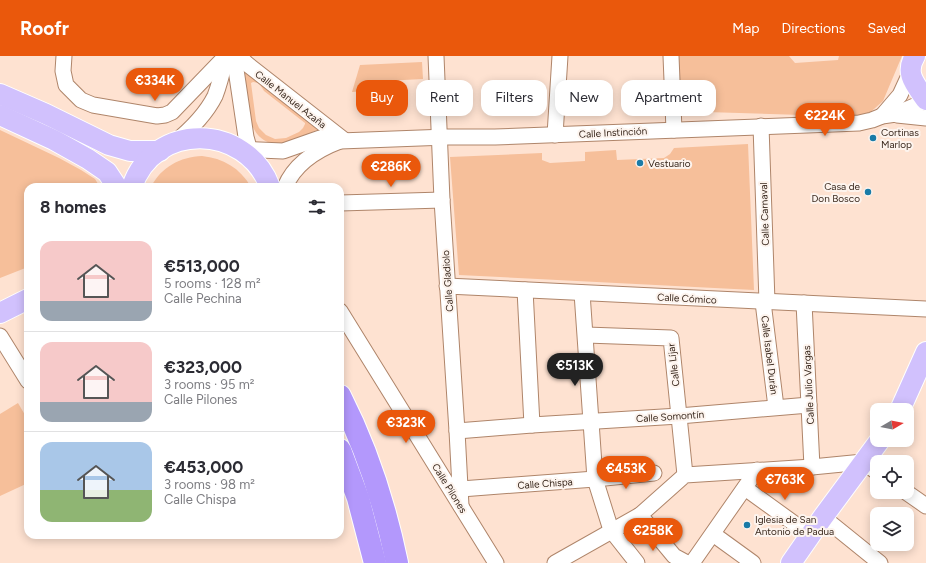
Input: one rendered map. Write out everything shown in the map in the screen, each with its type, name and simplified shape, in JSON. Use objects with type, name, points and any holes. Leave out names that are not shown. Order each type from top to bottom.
[{"type":"highway","points":[[344,404],[376,482],[390,528],[398,563]]},
{"type":"highway","points":[[344,461],[358,498],[375,563]]},
{"type":"main road","points":[[912,62],[914,82],[924,97]]},
{"type":"main road","points":[[0,94],[109,145],[130,151],[167,147],[190,139],[205,138],[226,142],[247,153],[263,171],[268,183]]},
{"type":"main road","points":[[0,115],[54,140],[88,159],[106,172],[114,183]]},
{"type":"main road","points":[[134,183],[144,165],[167,147]]},
{"type":"main road","points":[[0,313],[24,301]]},
{"type":"main road","points":[[903,403],[926,352]]},
{"type":"main road","points":[[792,562],[823,517],[870,467]]},
{"type":"street","points":[[64,56],[63,71],[66,85],[81,100],[93,104],[157,116],[172,112],[226,56]]},
{"type":"street","points":[[167,147],[196,122],[211,103],[217,89],[226,56]]},
{"type":"street","points":[[234,56],[247,153]]},
{"type":"street","name":"Calle Manuel Azaña","points":[[239,56],[342,140]]},
{"type":"street","name":"Calle Gladiolo","points":[[436,56],[442,200],[461,506]]},
{"type":"street","points":[[555,135],[560,56]]},
{"type":"street","points":[[672,56],[674,130]]},
{"type":"street","points":[[887,115],[900,95],[912,62]]},
{"type":"street","name":"Calle Instinción","points":[[247,153],[283,151],[320,138],[342,140],[555,135],[859,123],[887,115],[924,97]]},
{"type":"street","name":"Calle Instinción","points":[[887,115],[926,118]]},
{"type":"street","name":"Calle Carnaval","points":[[760,126],[765,302]]},
{"type":"street","name":"Calle Instinción","points":[[287,183],[290,175],[300,164],[319,150],[342,140]]},
{"type":"street","points":[[344,203],[442,200]]},
{"type":"street","name":"Calle Cómico","points":[[448,286],[926,309]]},
{"type":"street","points":[[526,290],[532,425]]},
{"type":"street","points":[[582,293],[595,479],[611,530],[637,563]]},
{"type":"street","name":"Calle Isabel Durán","points":[[765,302],[776,407]]},
{"type":"street","name":"Calle Julio Vargas","points":[[804,303],[812,467]]},
{"type":"street","name":"Calle Pilones","points":[[344,317],[496,563]]},
{"type":"street","name":"Calle Líjar","points":[[586,335],[671,338],[685,475]]},
{"type":"street","points":[[0,336],[24,375]]},
{"type":"street","name":"Calle Somontín","points":[[457,431],[679,416],[809,405]]},
{"type":"street","points":[[554,563],[640,515],[685,475],[812,467],[870,467]]},
{"type":"street","points":[[692,563],[757,470]]},
{"type":"street","name":"Calle Chispa","points":[[461,489],[654,473]]},
{"type":"street","points":[[745,488],[810,535]]},
{"type":"street","points":[[914,498],[926,506]]},
{"type":"street","points":[[640,515],[674,556],[687,563]]},
{"type":"street","points":[[823,517],[880,563]]},
{"type":"street","points":[[712,534],[753,563]]},
{"type":"shaded area","points":[[674,56],[789,56],[795,63],[838,60],[839,56],[902,56],[883,101],[865,117],[716,112],[716,80],[674,80]]},
{"type":"shaded area","points":[[422,62],[423,79],[356,80],[356,92],[352,92],[360,65]]},
{"type":"shaded area","points":[[244,67],[320,129],[291,141],[273,143],[265,140],[257,134],[251,123]],"holes":[[[251,83],[259,83],[264,91],[305,123],[299,132],[286,138],[275,139],[266,135],[259,128],[256,121]]]},
{"type":"shaded area","points":[[0,130],[59,158],[95,179],[98,183],[24,183],[24,269],[0,278]]},
{"type":"shaded area","points":[[748,144],[754,290],[459,275],[450,157],[542,153],[542,160],[550,163],[585,161],[585,152],[616,150],[617,160],[664,158],[670,154],[674,148]]},
{"type":"shaded area","points":[[210,157],[224,162],[242,174],[249,183],[153,183],[160,174],[172,164],[186,158]]},
{"type":"shaded area","points":[[18,403],[24,413],[24,485],[0,496],[0,414]]},
{"type":"place","name":"Cortinas Marlop","points":[[873,138]]},
{"type":"place","name":"Vestuario","points":[[640,163]]},
{"type":"place","name":"Casa de Don Bosco","points":[[868,192]]},
{"type":"place","name":"Iglesia de San Antonio de Padua","points":[[747,525]]}]
